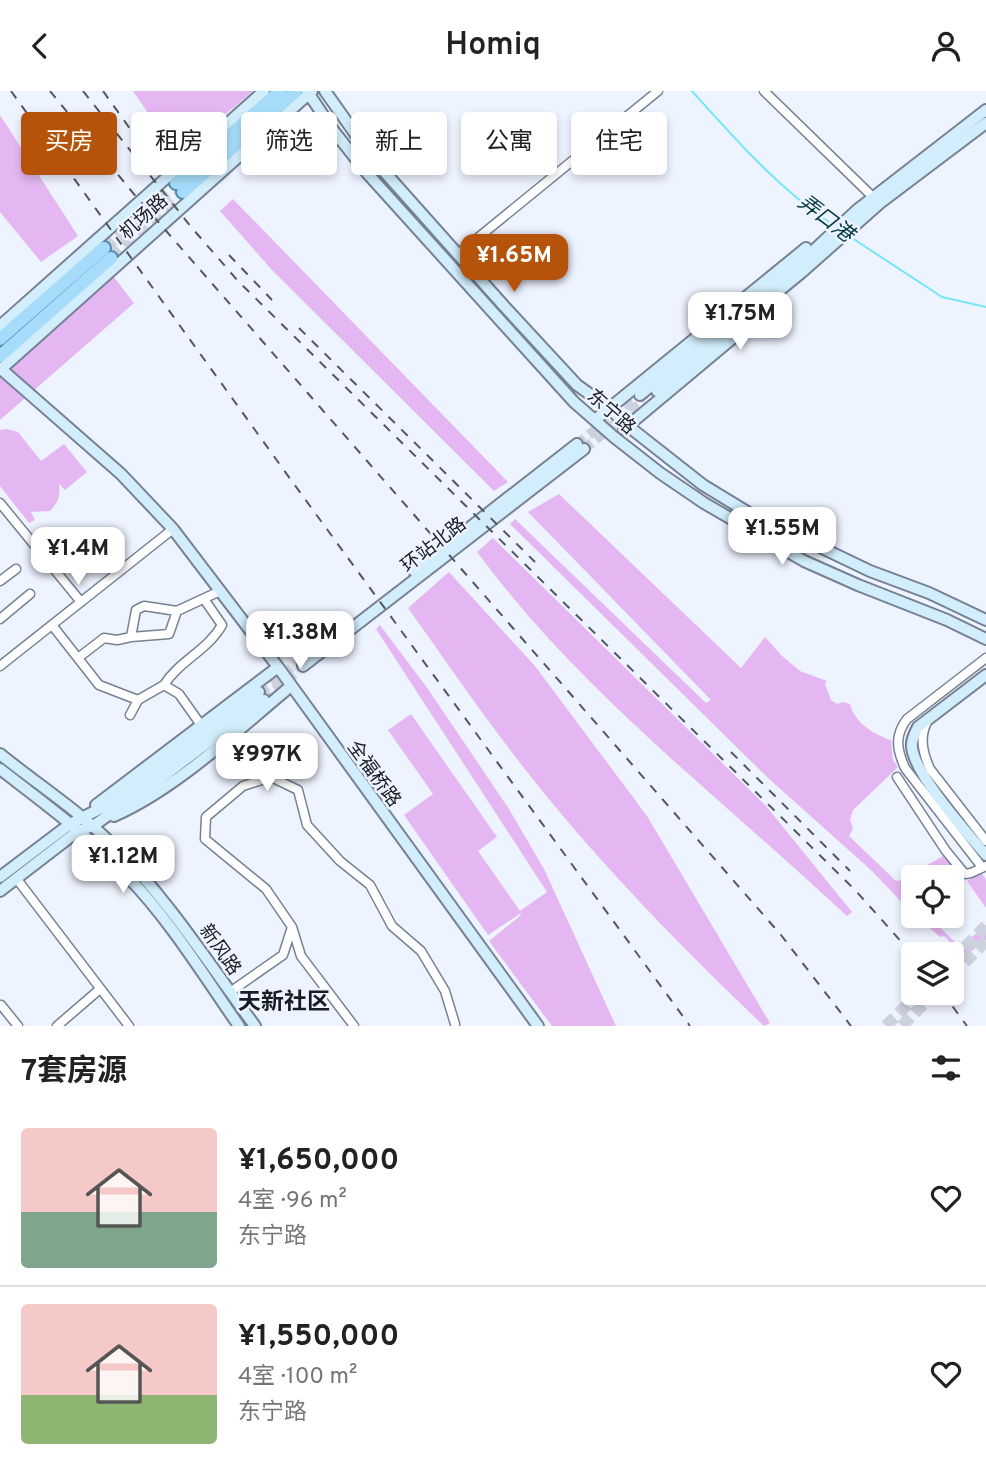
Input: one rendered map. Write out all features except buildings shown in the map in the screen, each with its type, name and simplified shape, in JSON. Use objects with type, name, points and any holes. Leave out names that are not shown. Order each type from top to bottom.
[{"type":"main road","name":"机场路","points":[[0,326],[264,91]]},
{"type":"main road","name":"机场路","points":[[280,91],[180,188],[306,92]]},
{"type":"main road","name":"东宁路","points":[[325,91],[373,159],[458,254],[577,385],[609,408],[628,426],[703,485],[749,513],[870,571],[929,593],[986,620]]},
{"type":"main road","name":"机场路","points":[[0,366],[306,92]]},
{"type":"main road","name":"东宁路","points":[[306,92],[367,173],[574,402],[614,437],[704,503],[804,561],[859,586],[947,620],[986,639]]},
{"type":"main road","points":[[642,398],[832,239],[867,217],[876,200],[986,110]]},
{"type":"main road","points":[[614,437],[827,259],[832,239],[857,210],[876,200],[986,123]]},
{"type":"main road","points":[[595,420],[805,249],[832,239]]},
{"type":"main road","name":"机场路","points":[[0,339],[108,253],[0,366]]},
{"type":"main road","name":"全福桥路","points":[[0,366],[121,474],[173,529],[278,667],[538,1026]]},
{"type":"main road","name":"环站北路","points":[[301,663],[580,446]]},
{"type":"main road","points":[[0,891],[74,827],[81,817],[278,667]]},
{"type":"main road","points":[[986,675],[918,727],[913,735],[912,748],[927,780],[986,855]]},
{"type":"main road","points":[[0,877],[74,827],[93,826],[129,810],[176,779],[291,686]]},
{"type":"main road","points":[[81,817],[109,804],[262,696],[165,775],[93,826]]},
{"type":"main road","name":"新风路","points":[[0,754],[93,826],[156,891],[230,992],[247,1025]]},
{"type":"main road","name":"新风路","points":[[0,769],[74,827],[130,878],[247,1025]]},
{"type":"street","points":[[458,254],[658,91]]},
{"type":"street","points":[[764,91],[876,200]]},
{"type":"street","points":[[0,503],[81,602]]},
{"type":"street","points":[[0,653],[3,664],[173,529]]},
{"type":"street","points":[[0,581],[16,569]]},
{"type":"street","points":[[131,637],[136,610],[144,606],[177,611],[220,591]]},
{"type":"street","points":[[0,619],[30,594]]},
{"type":"street","points":[[130,715],[138,700],[164,685],[173,671],[216,636],[222,625],[204,599]]},
{"type":"street","points":[[78,658],[104,638],[117,640],[169,634],[177,611]]},
{"type":"street","points":[[52,625],[99,685],[138,700]]},
{"type":"street","points":[[897,777],[946,851],[965,874],[984,867],[905,768],[898,754],[897,741],[900,729],[907,719],[986,659]]},
{"type":"street","points":[[164,685],[179,694],[201,725]]},
{"type":"street","points":[[930,716],[922,732],[924,755],[930,769],[986,841]]},
{"type":"street","points":[[354,1026],[301,956],[292,927],[266,889],[205,839],[206,817],[243,786],[271,777],[298,790],[307,825],[340,861],[370,885],[392,926],[421,951],[445,991],[455,1024]]},
{"type":"street","points":[[16,878],[129,1026]]},
{"type":"street","points":[[230,992],[283,955],[292,927]]},
{"type":"street","points":[[57,1026],[100,989]]},
{"type":"street","points":[[1,1005],[18,1026]]},
{"type":"shaded area","points":[[133,91],[253,91],[227,113],[147,112]]},
{"type":"shaded area","points":[[0,115],[21,148],[21,175],[39,175],[78,236],[41,262],[0,212]]},
{"type":"shaded area","points":[[233,199],[508,482],[494,491],[272,270],[220,211]]},
{"type":"shaded area","points":[[113,276],[134,303],[0,420],[0,367]]},
{"type":"shaded area","points":[[0,430],[18,432],[41,461],[64,444],[87,472],[65,490],[59,484],[58,499],[53,508],[50,511],[31,512],[35,520],[29,523],[0,486]]},
{"type":"shaded area","points":[[559,494],[741,668],[765,637],[800,671],[827,681],[825,684],[831,700],[837,704],[850,704],[856,717],[866,727],[891,740],[893,760],[898,767],[853,810],[850,819],[853,829],[849,836],[895,880],[901,880],[901,901],[872,871],[767,777],[510,524],[515,519],[706,703],[711,700],[528,512]]},
{"type":"shaded area","points":[[493,538],[766,806],[852,912],[847,916],[654,743],[561,652],[477,552]]},
{"type":"shaded area","points":[[449,572],[535,666],[647,816],[770,1023],[764,1026],[731,994],[666,929],[572,827],[460,682],[408,608]]},
{"type":"shaded area","points":[[380,625],[428,689],[509,809],[544,869],[616,1026],[552,1026],[489,941],[521,913],[488,935],[404,815],[433,794],[388,730],[411,714],[497,837],[478,851],[520,911],[547,892],[376,629]]},
{"type":"shaded area","points":[[945,855],[953,865],[927,865]]},
{"type":"shaded area","points":[[981,872],[986,880],[986,908],[967,881]]},
{"type":"shaded area","points":[[986,925],[986,940],[965,956],[964,944]]},
{"type":"shaded area","points":[[930,928],[940,928],[955,942],[950,942],[944,936],[940,937]]},
{"type":"waterway","name":"弄口港","points":[[692,91],[776,179],[833,225]]},
{"type":"waterway","name":"弄口港","points":[[849,236],[942,297],[986,307]]},
{"type":"tunnel","points":[[104,248],[176,183]]},
{"type":"tunnel","points":[[111,258],[183,192]]},
{"type":"tunnel","points":[[577,444],[640,395]]},
{"type":"tunnel","points":[[584,449],[644,401]]},
{"type":"tunnel","points":[[259,692],[300,661]]},
{"type":"tunnel","points":[[264,700],[294,674]]},
{"type":"tunnel","points":[[964,948],[986,926]]},
{"type":"tunnel","points":[[964,963],[986,941]]},
{"type":"tunnel","points":[[886,1026],[907,1005]]},
{"type":"tunnel","points":[[902,1026],[922,1005]]},
{"type":"railway","points":[[11,91],[690,1026]]},
{"type":"railway","points":[[50,91],[133,193],[781,935],[851,1026]]},
{"type":"railway","points":[[83,91],[192,228],[238,281],[856,891],[902,942]]},
{"type":"railway","points":[[103,91],[166,179]]},
{"type":"railway","points":[[229,255],[272,300]]},
{"type":"railway","points":[[299,328],[535,562]]},
{"type":"railway","points":[[731,752],[850,871]]},
{"type":"railway","points":[[952,1005],[967,1026]]},
{"type":"district","name":"天新社区","points":[[284,1001]]}]
